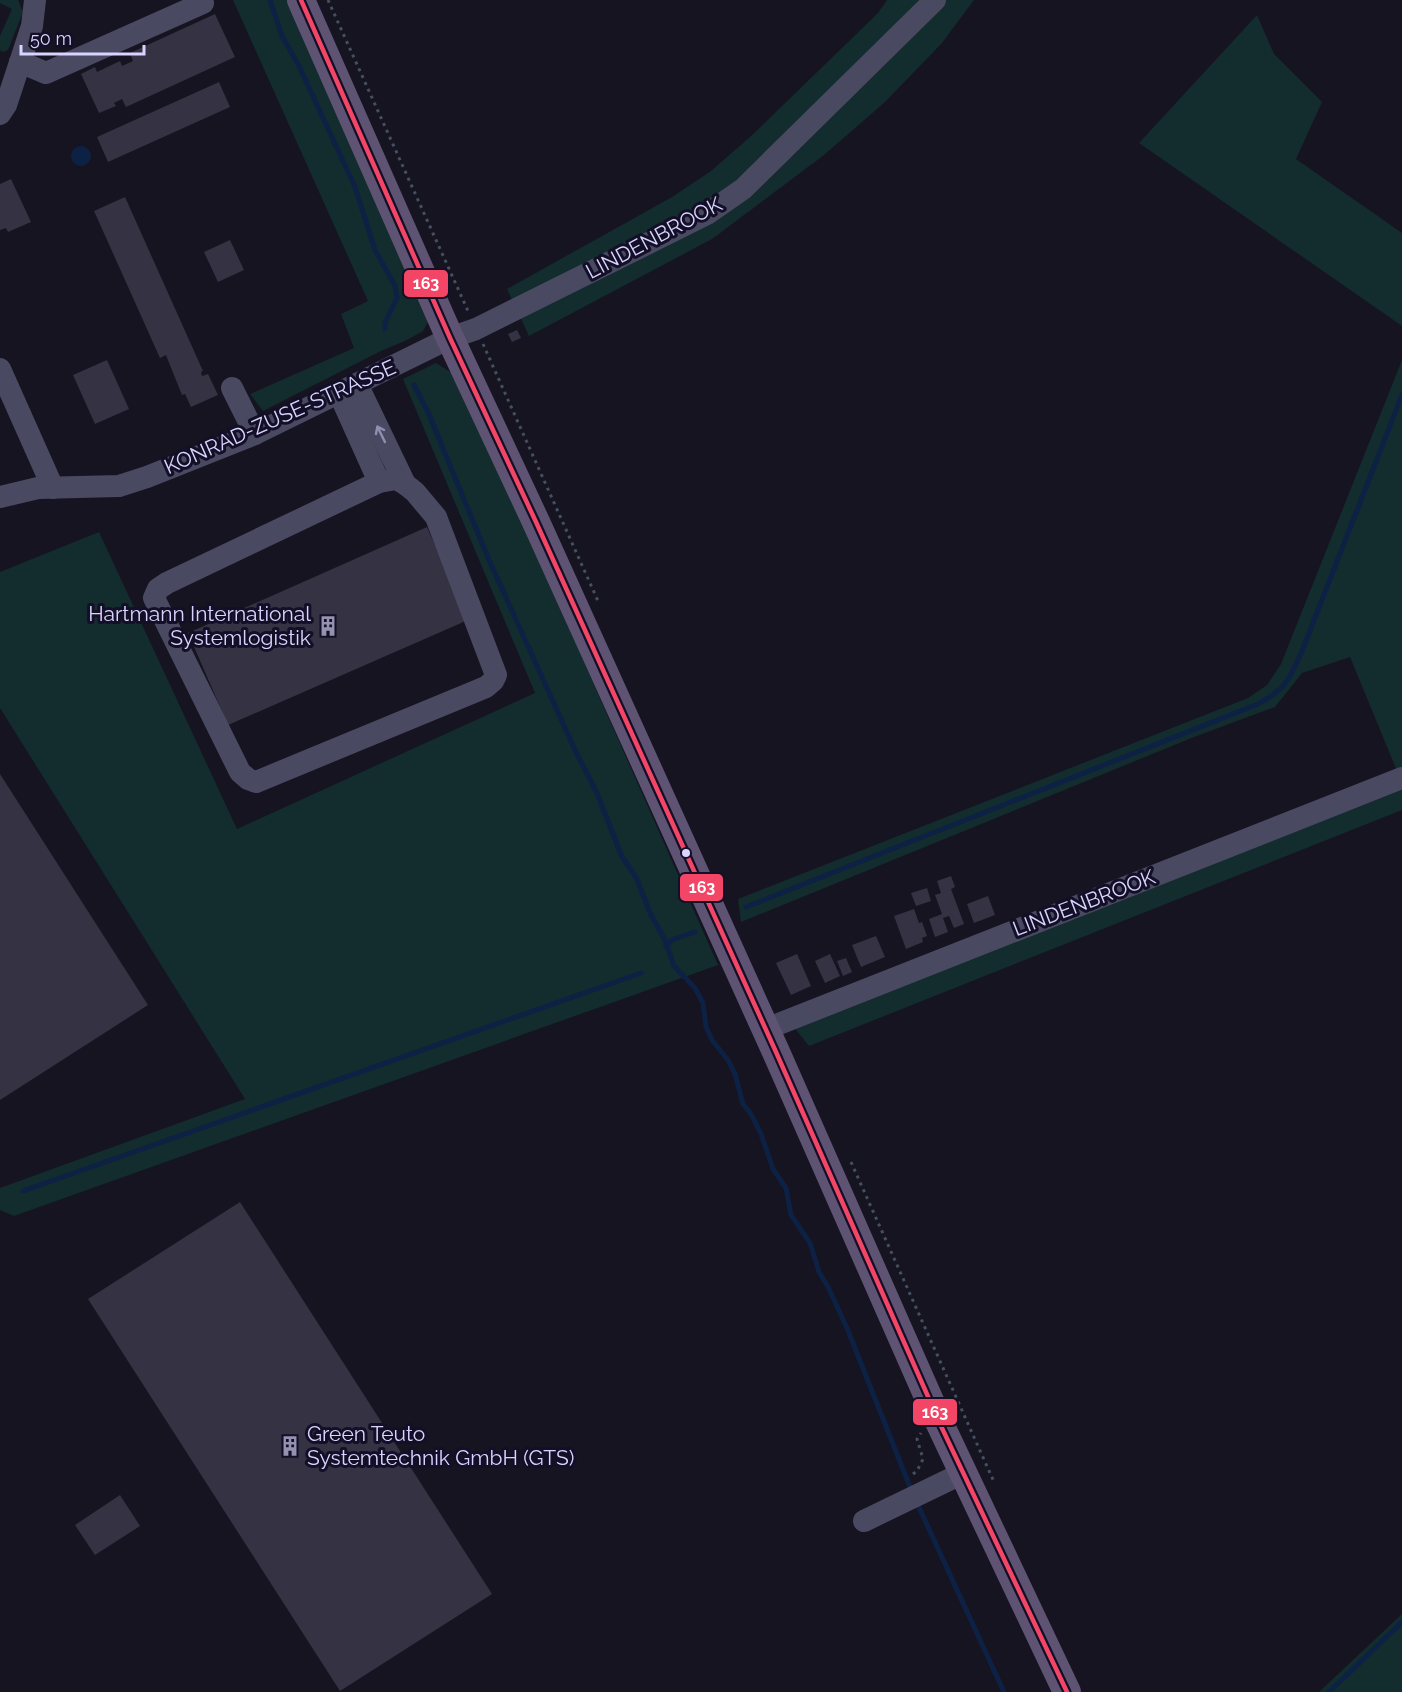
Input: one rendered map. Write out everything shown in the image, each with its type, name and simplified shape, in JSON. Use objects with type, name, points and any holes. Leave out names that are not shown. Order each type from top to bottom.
[{"type":"main road","points":[[301,0],[450,338],[541,532],[766,1029],[963,1473],[1067,1692]]},
{"type":"street","points":[[0,114],[6,105],[32,26],[35,0]]},
{"type":"street","name":"LINDENBROOK","points":[[450,338],[476,329],[686,225],[725,202],[743,189],[777,157],[934,0]]},
{"type":"street","points":[[20,62],[46,73],[203,3]]},
{"type":"street","name":"KONRAD-ZUSE-STRASSE","points":[[0,497],[38,488],[119,486],[147,477],[255,434],[450,338]]},
{"type":"street","points":[[0,369],[53,488]]},
{"type":"street","points":[[232,388],[255,434]]},
{"type":"street","points":[[348,389],[379,482]]},
{"type":"street","points":[[348,389],[405,483],[436,518],[496,675],[486,687],[256,782],[248,779],[240,772],[154,598],[158,589],[166,583],[379,482],[396,479],[405,483]]},
{"type":"street","name":"LINDENBROOK","points":[[766,1029],[1402,778]]},
{"type":"street","points":[[864,1521],[963,1473]]},
{"type":"green space","points":[[0,0],[18,0],[23,12],[8,50],[3,52],[0,50],[0,36],[12,9],[0,3]]},
{"type":"green space","points":[[233,0],[295,0],[428,322],[423,331],[407,340],[263,411],[250,394],[354,348],[341,314],[368,301]]},
{"type":"green space","points":[[887,0],[974,0],[942,43],[885,102],[824,155],[712,239],[529,336],[507,289],[672,197],[711,171],[750,137],[878,13]]},
{"type":"green space","points":[[1257,15],[1274,54],[1322,102],[1296,159],[1402,233],[1402,326],[1139,143]]},
{"type":"green space","points":[[1402,360],[1402,769],[1397,771],[1350,657],[1302,673],[1275,707],[1194,737],[741,922],[738,899],[1248,698],[1267,685],[1281,664]]},
{"type":"green space","points":[[436,363],[458,377],[718,965],[14,1216],[0,1210],[0,1188],[245,1099],[0,708],[0,572],[99,532],[237,829],[535,693],[403,379]]},
{"type":"green space","points":[[1402,790],[1402,810],[809,1046],[793,1026]]},
{"type":"green space","points":[[1402,1614],[1402,1692],[1319,1692]]},
{"type":"water","points":[[81,146],[88,149],[91,156],[88,163],[81,166],[74,163],[71,156],[74,149]]},
{"type":"building","points":[[215,14],[235,57],[126,107],[122,99],[114,103],[116,106],[99,113],[81,74],[95,67],[97,72],[120,61],[122,66],[133,61],[130,53]]},
{"type":"building","points":[[219,82],[230,107],[108,162],[97,137]]},
{"type":"building","points":[[11,179],[31,222],[8,232],[6,228],[0,230],[0,184]]},
{"type":"building","points":[[125,197],[203,371],[202,376],[208,374],[218,395],[191,407],[185,394],[182,395],[166,355],[160,358],[94,211]]},
{"type":"building","points":[[230,240],[244,270],[218,282],[204,252]]},
{"type":"building","points":[[517,330],[521,338],[512,342],[508,334]]},
{"type":"building","points":[[107,360],[129,409],[95,424],[73,375]]},
{"type":"building","name":"Hartmann International Systemlogistik","points":[[427,527],[468,620],[228,725],[188,633]]},
{"type":"building","points":[[0,774],[148,1005],[0,1100]]},
{"type":"building","points":[[951,876],[955,887],[951,889],[964,924],[954,928],[949,916],[943,918],[948,932],[935,937],[929,919],[942,914],[935,895],[941,893],[937,881]]},
{"type":"building","points":[[927,888],[931,901],[916,906],[911,893]]},
{"type":"building","points":[[988,896],[995,915],[974,923],[967,904]]},
{"type":"building","points":[[914,909],[927,936],[922,938],[923,942],[906,949],[894,916]]},
{"type":"building","points":[[876,936],[885,957],[861,967],[852,945]]},
{"type":"building","points":[[797,954],[811,986],[791,995],[776,963]]},
{"type":"building","points":[[830,954],[840,976],[825,983],[815,961]]},
{"type":"building","points":[[846,958],[852,972],[843,976],[837,961]]},
{"type":"building","name":"Green Teuto Systemtechnik GmbH (GTS)","points":[[240,1202],[492,1594],[340,1691],[88,1299]]},
{"type":"building","points":[[120,1495],[140,1526],[95,1555],[75,1525]]},
{"type":"waterway","points":[[270,0],[282,36],[299,66],[355,187],[375,250],[395,286],[397,298],[385,323],[385,329]]},
{"type":"waterway","points":[[414,385],[428,412],[489,560],[575,750],[597,793],[622,857],[636,877],[651,915],[665,940],[674,966],[695,988],[703,1003],[706,1027],[712,1040],[728,1060],[735,1074],[743,1104],[761,1134],[773,1169],[786,1188],[791,1215],[810,1243],[819,1272],[847,1328],[912,1492]]},
{"type":"waterway","points":[[746,907],[1258,704],[1275,693],[1290,677],[1302,651],[1402,395]]},
{"type":"waterway","points":[[666,945],[674,939],[695,932]]},
{"type":"waterway","points":[[23,1191],[641,973]]},
{"type":"waterway","points":[[917,1503],[1004,1692]]},
{"type":"waterway","points":[[1329,1692],[1402,1622]]},
{"type":"transit line","name":"163","points":[[301,0],[450,338],[536,522],[776,1052],[941,1426],[1067,1692]]},
{"type":"place","name":"Hartmann International Systemlogistik","points":[[328,626]]},
{"type":"place","name":"Green Teuto Systemtechnik GmbH (GTS)","points":[[290,1446]]}]
